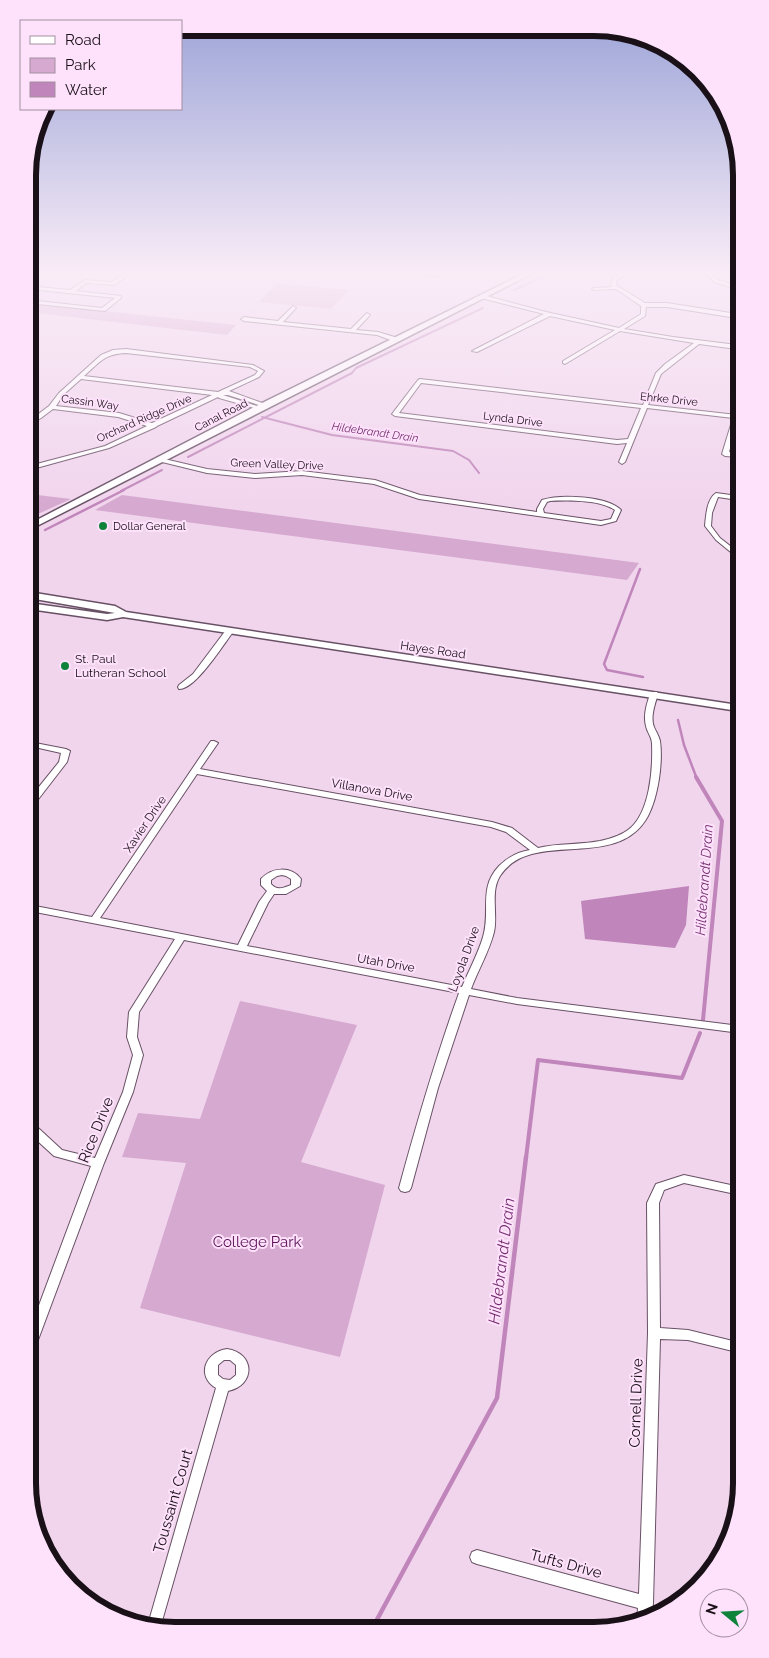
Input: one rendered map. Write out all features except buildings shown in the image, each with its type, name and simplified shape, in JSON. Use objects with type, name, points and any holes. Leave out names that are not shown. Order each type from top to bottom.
[{"type":"street","name":"Canal Road","points":[[37,523],[376,349]]},
{"type":"street","points":[[475,352],[480,349]]},
{"type":"street","points":[[565,362],[587,349]]},
{"type":"street","points":[[622,462],[646,406],[655,378],[661,369],[684,356],[691,349]]},
{"type":"street","name":"Orchard Ridge Drive","points":[[37,466],[102,449],[219,394],[258,374],[260,371],[256,367],[246,365],[113,352],[103,356],[80,377]]},
{"type":"street","points":[[37,418],[53,407],[60,395],[80,377],[219,394],[221,397],[263,406]]},
{"type":"street","name":"Ehrke Drive","points":[[395,414],[420,381],[733,416]]},
{"type":"street","name":"Cassin Way","points":[[53,407],[119,416],[154,426]]},
{"type":"street","name":"Lynda Drive","points":[[395,414],[616,442],[630,441]]},
{"type":"street","points":[[733,430],[725,454],[733,455]]},
{"type":"street","name":"Green Valley Drive","points":[[163,458],[189,467],[255,476],[302,473],[375,482],[419,497],[606,523],[614,520],[618,510],[610,504],[555,498],[544,501],[541,513]]},
{"type":"street","points":[[733,497],[716,495],[709,513],[708,526],[718,539],[733,552]]},
{"type":"street","name":"Hayes Road","points":[[37,596],[115,609],[123,614]]},
{"type":"street","name":"Hayes Road","points":[[37,607],[108,617],[123,614],[229,632],[733,707]]},
{"type":"street","points":[[182,687],[196,676],[229,632]]},
{"type":"street","name":"Loyola Drive","points":[[406,1188],[421,1125],[466,990],[488,935],[492,886],[496,875],[513,860],[536,850],[613,842],[626,836],[641,824],[651,802],[656,738],[649,724],[654,694]]},
{"type":"street","name":"Xavier Drive","points":[[95,920],[214,743]]},
{"type":"street","points":[[37,745],[66,751],[64,762],[37,796]]},
{"type":"street","name":"Villanova Drive","points":[[196,771],[492,825],[516,834],[536,850]]},
{"type":"street","points":[[241,949],[264,902],[272,891]]},
{"type":"street","name":"Utah Drive","points":[[36,909],[567,1009],[732,1029]]},
{"type":"street","name":"Rice Drive","points":[[36,1329],[98,1163],[128,1092],[138,1055],[132,1037],[134,1012],[180,937]]},
{"type":"street","points":[[36,1133],[58,1153],[98,1163]]},
{"type":"street","name":"Cornell Drive","points":[[645,1612],[654,1332],[653,1203],[660,1187],[684,1180],[732,1189]]},
{"type":"street","points":[[654,1332],[688,1335],[732,1346]]},
{"type":"street","name":"Toussaint Court","points":[[155,1620],[224,1384]]},
{"type":"street","name":"Tufts Drive","points":[[477,1556],[646,1603]]},
{"type":"green space","points":[[37,495],[71,499],[37,515]]},
{"type":"green space","points":[[122,495],[639,563],[627,580],[95,510]]},
{"type":"green space","name":"College Park","points":[[240,1001],[357,1025],[301,1162],[385,1185],[340,1357],[140,1308],[186,1163],[122,1157],[138,1113],[200,1119]]},
{"type":"water","points":[[689,886],[686,925],[675,948],[585,939],[581,901]]},
{"type":"waterway","points":[[265,418],[352,373],[356,368],[395,349]]},
{"type":"waterway","points":[[188,457],[265,418]]},
{"type":"waterway","name":"Hildebrandt Drain","points":[[265,418],[332,435],[453,451],[469,460],[479,473]]},
{"type":"waterway","points":[[121,491],[162,470]]},
{"type":"waterway","points":[[45,530],[124,490]]},
{"type":"waterway","name":"Hildebrandt Drain","points":[[640,569],[604,664],[607,670],[643,677]]},
{"type":"waterway","name":"Hildebrandt Drain","points":[[678,720],[684,745],[697,778]]},
{"type":"waterway","name":"Hildebrandt Drain","points":[[697,778],[722,821],[703,1020]]},
{"type":"waterway","name":"Hildebrandt Drain","points":[[526,1158],[538,1060],[682,1078],[700,1033]]},
{"type":"waterway","name":"Hildebrandt Drain","points":[[376,1622],[497,1398],[526,1157]]},
{"type":"place","name":"Dollar General","points":[[103,526]]},
{"type":"place","name":"St. Paul Lutheran School","points":[[65,666]]}]
